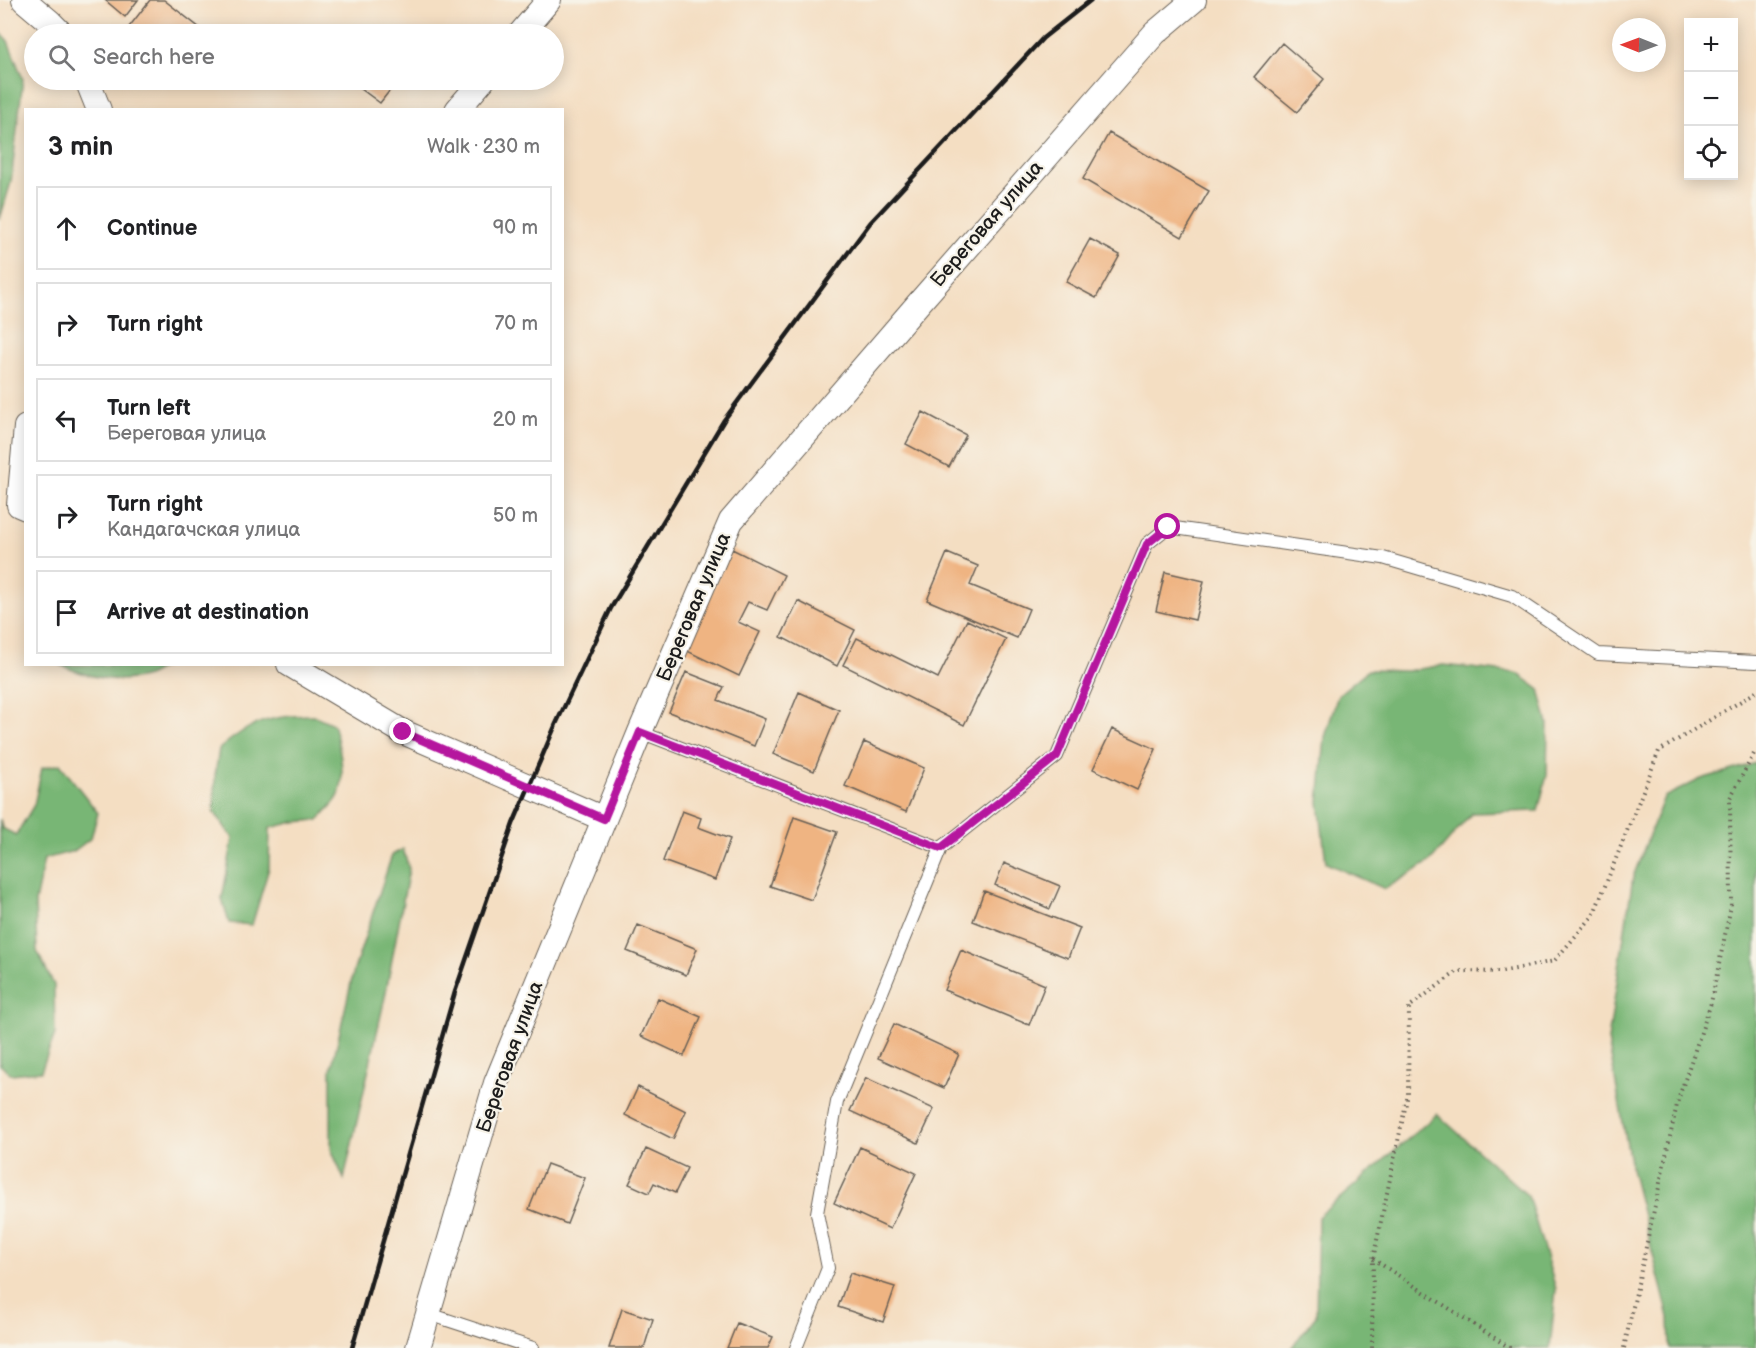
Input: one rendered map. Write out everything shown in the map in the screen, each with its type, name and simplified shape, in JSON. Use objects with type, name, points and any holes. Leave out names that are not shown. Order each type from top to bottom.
[{"type":"street","points":[[24,0],[53,24]]},
{"type":"street","points":[[529,24],[549,0]]},
{"type":"street","name":"Береговая улица","points":[[418,1348],[496,1083],[640,732],[731,521],[1155,33],[1194,0]]},
{"type":"street","points":[[91,90],[98,108]]},
{"type":"street","points":[[460,108],[475,90]]},
{"type":"street","points":[[15,504],[24,441]]},
{"type":"street","points":[[292,666],[403,732],[604,819]]},
{"type":"lane","points":[[796,1348],[828,1268],[817,1213],[837,1102],[941,848],[1057,756],[1147,544],[1168,527],[1383,558],[1512,596],[1598,654],[1756,662]]},
{"type":"lane","points":[[640,732],[941,848]]},
{"type":"lane","points":[[429,1314],[533,1348]]},
{"type":"path","points":[[1372,1348],[1373,1259],[1408,1094],[1409,1007],[1458,971],[1501,972],[1554,961],[1593,916],[1659,751],[1756,692]]},
{"type":"path","points":[[1624,1348],[1678,1100],[1711,1003],[1731,906],[1730,798],[1756,750]]},
{"type":"path","points":[[1373,1259],[1510,1348]]},
{"type":"green space","points":[[0,32],[8,41],[23,79],[11,182],[0,219]]},
{"type":"green space","points":[[1443,665],[1517,673],[1539,689],[1548,724],[1547,775],[1538,811],[1472,813],[1431,861],[1385,889],[1326,863],[1319,802],[1325,737],[1338,695],[1368,670],[1407,671]]},
{"type":"green space","points":[[62,666],[165,666],[147,676],[125,680],[80,673]]},
{"type":"green space","points":[[313,715],[333,724],[342,768],[339,795],[333,805],[318,820],[294,822],[270,828],[269,868],[252,925],[229,923],[222,899],[233,838],[214,812],[215,775],[219,749],[241,732],[262,722],[285,717]]},
{"type":"green space","points":[[1756,763],[1756,1348],[1670,1348],[1669,1317],[1632,1173],[1608,1040],[1633,877],[1664,797],[1701,779]]},
{"type":"green space","points":[[60,764],[98,813],[91,838],[74,851],[44,859],[35,902],[37,951],[54,985],[55,1034],[41,1071],[11,1074],[0,1065],[0,819],[2,828],[16,835],[34,805],[42,768]]},
{"type":"green space","points":[[403,849],[409,869],[385,997],[344,1179],[331,1149],[331,1070],[354,970],[392,855]]},
{"type":"green space","points":[[1437,1114],[1528,1196],[1556,1289],[1550,1348],[1291,1348],[1316,1316],[1318,1217]]},
{"type":"building","points":[[105,0],[138,0],[125,17]]},
{"type":"building","points":[[150,0],[164,0],[195,24],[131,24]]},
{"type":"building","points":[[1282,43],[1324,79],[1297,112],[1254,77]]},
{"type":"building","points":[[362,90],[390,90],[380,103]]},
{"type":"building","points":[[1109,133],[1209,191],[1182,237],[1083,179]]},
{"type":"building","points":[[1090,239],[1120,255],[1096,298],[1066,282]]},
{"type":"building","points":[[923,412],[966,435],[949,467],[906,444]]},
{"type":"building","points":[[732,549],[784,575],[767,610],[748,602],[738,622],[760,632],[739,676],[683,649]]},
{"type":"building","points":[[947,553],[978,566],[970,585],[1029,609],[1017,638],[927,600]]},
{"type":"building","points":[[1165,572],[1204,581],[1195,620],[1156,611]]},
{"type":"building","points":[[798,601],[855,630],[837,666],[781,637]]},
{"type":"building","points":[[967,620],[1006,639],[964,725],[843,665],[857,638],[938,678]]},
{"type":"building","points":[[686,672],[724,687],[718,700],[765,719],[754,746],[669,712]]},
{"type":"building","points":[[799,692],[839,710],[814,771],[773,754]]},
{"type":"building","points":[[1112,729],[1156,749],[1137,790],[1093,769]]},
{"type":"building","points":[[864,742],[924,768],[906,812],[845,786]]},
{"type":"building","points":[[682,811],[701,818],[698,827],[730,839],[715,880],[663,861]]},
{"type":"building","points":[[794,817],[837,832],[812,900],[770,886]]},
{"type":"building","points":[[1004,863],[1060,886],[1050,909],[995,885]]},
{"type":"building","points":[[984,891],[1080,928],[1068,958],[973,921]]},
{"type":"building","points":[[638,925],[697,949],[686,975],[627,951]]},
{"type":"building","points":[[961,950],[1045,985],[1029,1025],[944,990]]},
{"type":"building","points":[[658,998],[701,1017],[684,1056],[641,1036]]},
{"type":"building","points":[[894,1024],[959,1054],[944,1088],[878,1058]]},
{"type":"building","points":[[866,1078],[934,1109],[918,1143],[850,1111]]},
{"type":"building","points":[[638,1087],[686,1111],[673,1139],[625,1115]]},
{"type":"building","points":[[860,1147],[916,1173],[890,1229],[834,1203]]},
{"type":"building","points":[[646,1149],[687,1168],[675,1193],[654,1183],[649,1193],[629,1184]]},
{"type":"building","points":[[547,1164],[585,1178],[567,1224],[529,1209]]},
{"type":"building","points":[[850,1273],[895,1287],[883,1322],[838,1307]]},
{"type":"building","points":[[622,1309],[653,1319],[644,1348],[609,1348]]},
{"type":"building","points":[[737,1323],[773,1337],[768,1348],[727,1348]]},
{"type":"railway","points":[[352,1348],[455,992],[513,824],[556,724],[611,608],[724,420],[870,223],[1043,38],[1091,0]]},
{"type":"route","points":[[403,732],[604,819],[640,732],[941,848],[1057,756],[1088,688],[1147,544],[1168,527]]}]
